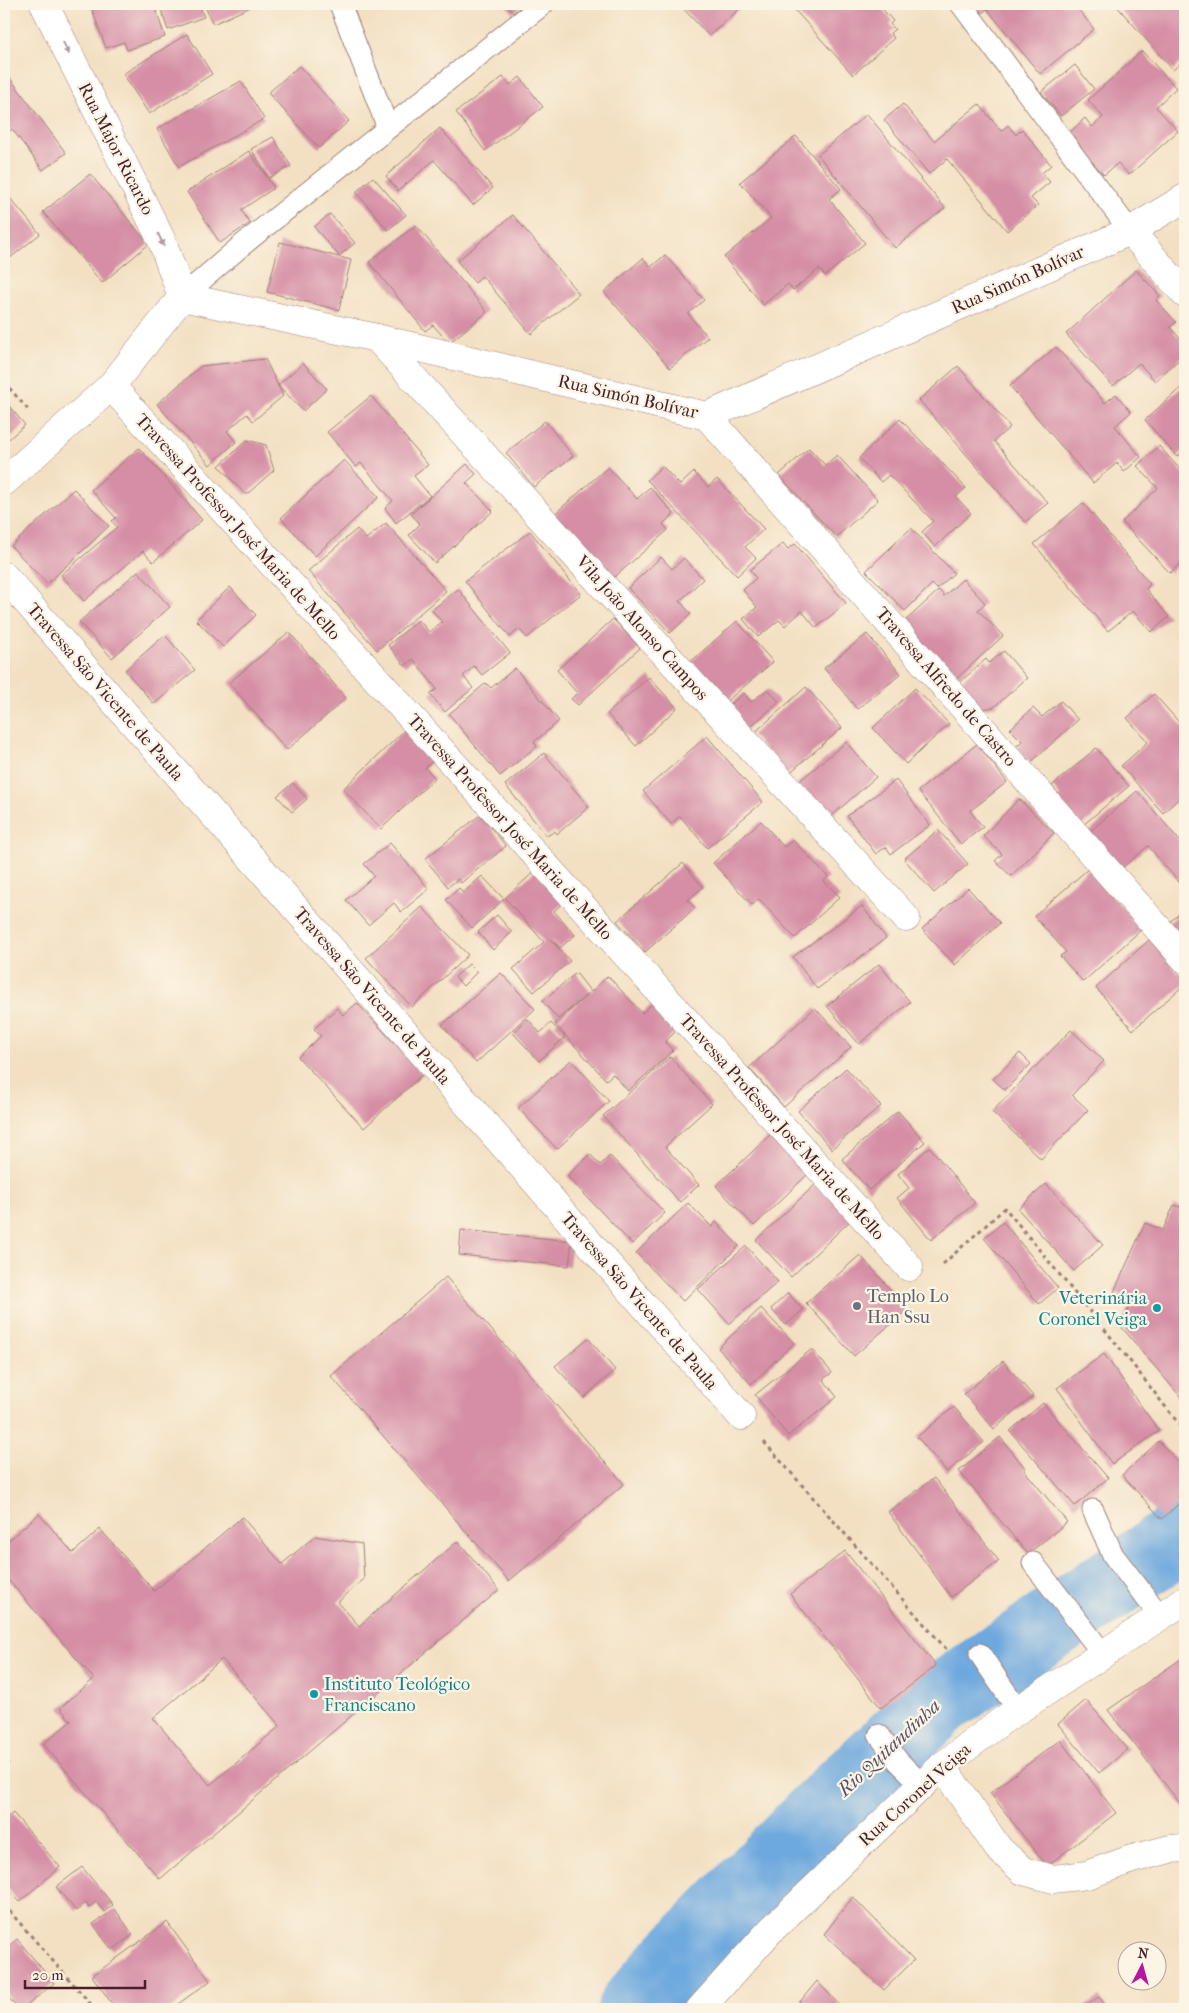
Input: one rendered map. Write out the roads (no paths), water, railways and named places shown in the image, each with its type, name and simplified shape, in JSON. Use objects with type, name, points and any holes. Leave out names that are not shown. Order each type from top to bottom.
[{"type":"street","name":"Rua Major Ricardo","points":[[44,4],[162,241],[182,297]]},
{"type":"street","name":"Rua Simón Bolívar","points":[[182,297],[377,338],[707,416],[1130,231],[1185,198]]},
{"type":"street","points":[[1130,231],[1185,294]]},
{"type":"street","points":[[4,482],[111,386],[182,297]]},
{"type":"street","name":"Vila João Alonso Campos","points":[[377,338],[906,918]]},
{"type":"street","name":"Travessa Professor José Maria de Mello","points":[[111,386],[908,1267]]},
{"type":"street","name":"Travessa Alfredo de Castro","points":[[707,416],[1185,959]]},
{"type":"street","name":"Travessa São Vicente de Paula","points":[[4,576],[741,1416]]},
{"type":"street","name":"Rua Coronel Veiga","points":[[700,2009],[770,1931],[942,1766],[1018,1710],[1185,1600]]},
{"type":"street","points":[[942,1766],[998,1848],[1023,1871],[1053,1879],[1087,1875],[1132,1859],[1170,1849],[1185,1848]]},
{"type":"lane","points":[[340,4],[388,128]]},
{"type":"lane","points":[[182,297],[240,246],[542,4]]},
{"type":"lane","points":[[961,4],[1130,231]]},
{"type":"lane","points":[[1093,1510],[1113,1555],[1160,1616]]},
{"type":"lane","points":[[1033,1563],[1103,1654]]},
{"type":"lane","points":[[980,1654],[1018,1710]]},
{"type":"lane","points":[[879,1735],[898,1761],[922,1785]]},
{"type":"waterway","name":"Rio Quitandinha","points":[[633,2009],[663,1974],[827,1806],[942,1699],[1185,1534]]},
{"type":"place","name":"Templo Lo Han Ssu","points":[[857,1306]]},
{"type":"place","name":"Veterinária Coronel Veiga","points":[[1157,1308]]},
{"type":"place","name":"Instituto Teológico Franciscano","points":[[314,1694]]}]
